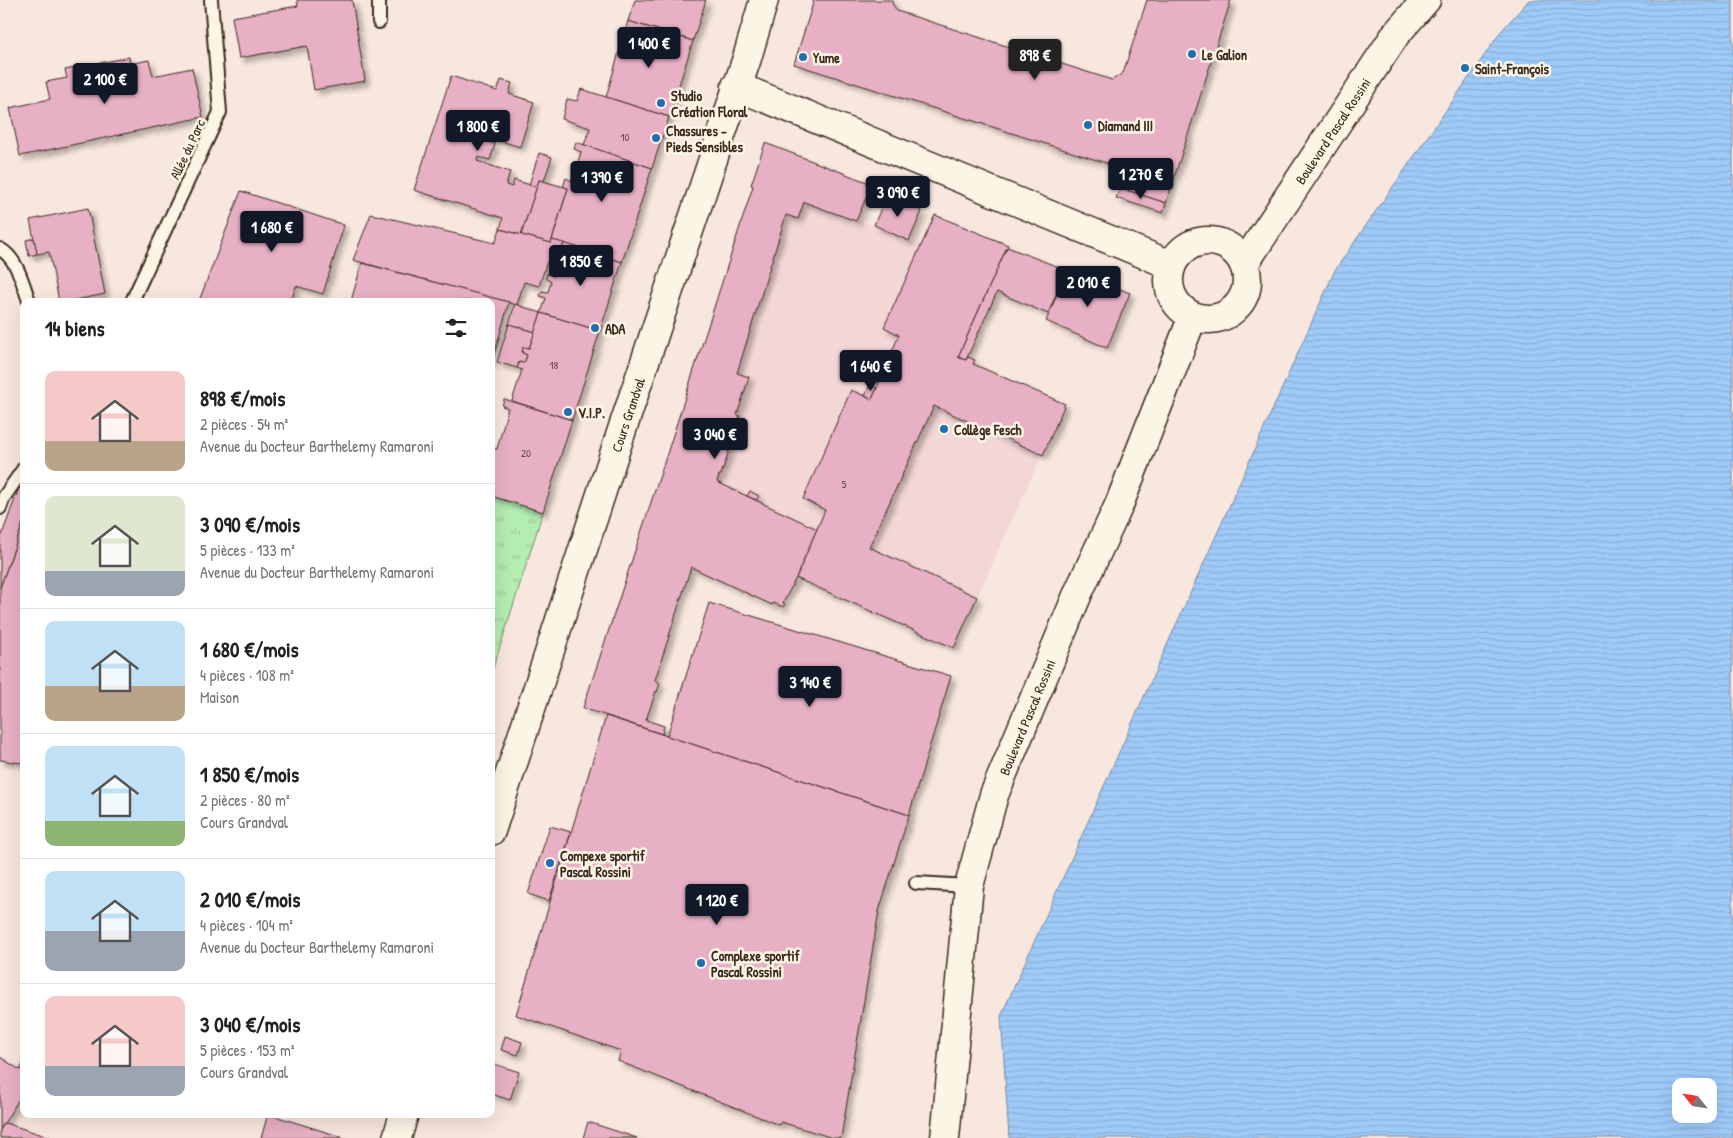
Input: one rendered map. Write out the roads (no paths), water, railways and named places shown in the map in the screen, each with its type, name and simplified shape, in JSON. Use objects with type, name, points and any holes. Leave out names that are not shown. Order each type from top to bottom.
[{"type":"main road","name":"Cours Grandval","points":[[495,819],[764,0]]},
{"type":"main road","name":"Boulevard Pascal Rossini","points":[[1244,264],[1396,34],[1426,0]]},
{"type":"main road","points":[[736,86],[1171,265]]},
{"type":"main road","points":[[1201,241],[1214,241],[1227,245],[1237,253],[1244,264],[1247,277],[1246,290],[1240,302],[1231,312],[1219,318],[1206,319],[1193,316],[1182,310],[1174,301],[1169,283],[1171,265],[1178,254],[1188,245],[1201,241]]},
{"type":"main road","name":"Boulevard Pascal Rossini","points":[[945,1138],[969,886],[994,795],[1072,608],[1119,504],[1193,316]]},
{"type":"main road","points":[[397,1138],[403,1118]]},
{"type":"lane","name":"Allée du Parc","points":[[133,298],[220,112],[211,0]]},
{"type":"lane","points":[[379,0],[379,22]]},
{"type":"lane","points":[[0,249],[5,252],[20,273],[28,298]]},
{"type":"lane","points":[[0,508],[4,497],[20,474]]},
{"type":"lane","points":[[916,883],[969,886]]},
{"type":"water","points":[[1529,0],[1733,0],[1733,1138],[1009,1138],[1001,1016],[1335,270],[1502,30]]},
{"type":"place","name":"Le Galion","points":[[1192,54]]},
{"type":"place","name":"Yume","points":[[803,57]]},
{"type":"place","name":"Saint-François","points":[[1465,68]]},
{"type":"place","name":"Studio Création Floral","points":[[661,103]]},
{"type":"place","name":"Diamand III","points":[[1088,125]]},
{"type":"place","name":"Chassures - Pieds Sensibles","points":[[656,138]]},
{"type":"place","name":"ADA","points":[[595,328]]},
{"type":"place","name":"V.I.P.","points":[[568,412]]},
{"type":"place","name":"Collège Fesch","points":[[944,429]]},
{"type":"place","name":"Compexe sportif Pascal Rossini","points":[[550,863]]},
{"type":"place","name":"Complexe sportif Pascal Rossini","points":[[701,963]]}]
